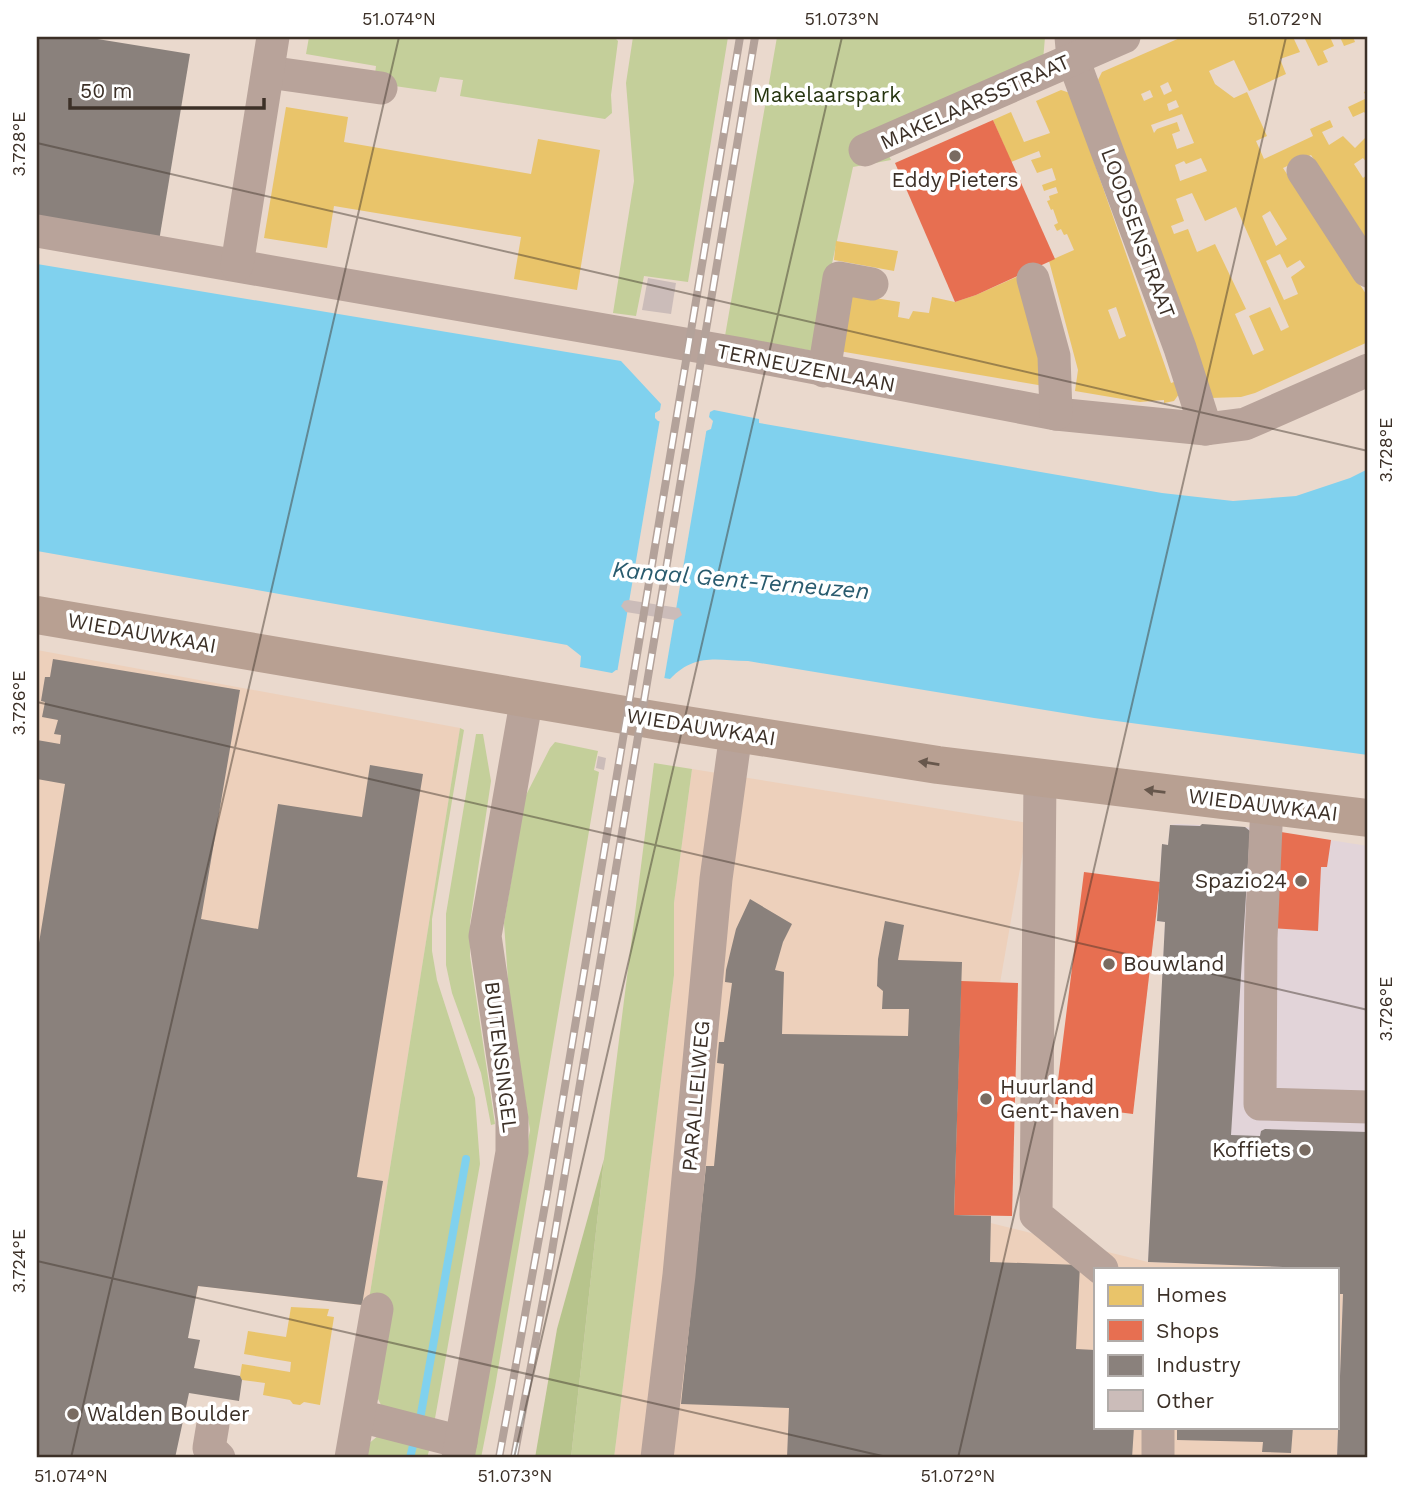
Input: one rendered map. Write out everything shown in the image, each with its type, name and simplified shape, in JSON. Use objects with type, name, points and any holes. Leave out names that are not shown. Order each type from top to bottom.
[{"type":"main road","name":"WIEDAUWKAAI","points":[[37,615],[654,720],[938,765],[1368,818]]},
{"type":"street","points":[[237,265],[273,37]]},
{"type":"street","name":"MAKELAARSSTRAAT","points":[[865,150],[1072,48],[1124,37]]},
{"type":"street","name":"LOODSENSTRAAT","points":[[1072,48],[1180,348],[1206,429]]},
{"type":"street","points":[[268,72],[380,88]]},
{"type":"street","points":[[1303,172],[1368,271]]},
{"type":"street","name":"TERNEUZENLAAN","points":[[37,231],[742,354],[1056,414],[1206,429],[1245,424],[1368,370]]},
{"type":"street","points":[[824,371],[839,278],[872,284]]},
{"type":"street","points":[[1033,279],[1054,356],[1056,414]]},
{"type":"street","name":"BUITENSINGEL","points":[[460,1450],[512,1152],[512,1119],[485,936],[527,697]]},
{"type":"street","name":"PARALLELWEG","points":[[657,1458],[679,1275],[716,879],[736,733]]},
{"type":"street","points":[[1041,777],[1036,1215],[1101,1268]]},
{"type":"street","points":[[1267,804],[1261,939],[1260,1104],[1368,1107]]},
{"type":"street","points":[[351,1458],[377,1309]]},
{"type":"street","points":[[360,1416],[413,1430],[460,1450]]},
{"type":"street","points":[[213,1424],[209,1448],[219,1458]]},
{"type":"street","points":[[1158,1428],[1158,1458]]},
{"type":"shaded area","points":[[37,650],[460,728],[368,1306],[199,1286],[195,1301],[37,1266]]},
{"type":"shaded area","points":[[692,769],[1028,823],[1000,983],[954,1214],[1148,1262],[1310,1268],[1094,1268],[1094,1428],[1338,1428],[1338,1294],[1343,1294],[1337,1458],[614,1458],[674,975],[674,903]]},
{"type":"shaded area","points":[[1170,825],[1245,827],[1368,846],[1368,1458],[1337,1458],[1343,1295],[1338,1294],[1338,1268],[1148,1262],[1165,922],[1157,921],[1162,844],[1168,845]]},
{"type":"green space","points":[[309,37],[614,37],[618,41],[611,95],[612,113],[605,119],[460,96],[463,80],[440,77],[436,92],[374,83],[376,66],[306,54]]},
{"type":"green space","points":[[633,37],[728,37],[688,282],[644,276],[636,316],[613,313],[634,181],[626,83]]},
{"type":"green space","name":"Makelaarspark","points":[[777,37],[1045,37],[1043,61],[876,128],[891,160],[853,167],[813,351],[725,336]]},
{"type":"green space","points":[[460,728],[464,730],[432,919],[432,951],[437,980],[475,1098],[480,1164],[434,1424],[387,1417],[373,1389],[368,1306]]},
{"type":"green space","points":[[476,734],[483,734],[491,781],[470,923],[470,956],[495,1124],[491,1125],[481,1073],[452,993],[446,965],[446,914]]},
{"type":"green space","points":[[555,742],[598,751],[594,770],[599,772],[495,1387],[481,1458],[472,1458],[530,1130],[509,994],[504,923],[525,797]]},
{"type":"green space","points":[[654,763],[692,769],[674,903],[674,975],[614,1458],[571,1458],[604,1159]]},
{"type":"green space","points":[[604,1159],[571,1458],[535,1458],[557,1329]]},
{"type":"green space","points":[[384,1431],[430,1447],[427,1458],[360,1458],[362,1449]]},
{"type":"water","name":"Kanaal Gent-Terneuzen","points":[[37,264],[621,361],[661,404],[660,410],[655,413],[658,421],[706,431],[711,429],[713,421],[709,417],[714,410],[759,419],[759,423],[1162,493],[1233,501],[1296,496],[1350,478],[1368,469],[1368,755],[1094,718],[748,661],[715,659],[697,662],[688,665],[670,679],[616,670],[612,673],[580,667],[581,656],[567,645],[37,551]]},
{"type":"pier","points":[[660,419],[707,427],[664,680],[617,673]]},
{"type":"building: Homes","points":[[1182,37],[1293,37],[1300,52],[1280,59],[1286,74],[1249,91],[1234,60],[1209,71],[1215,84],[1234,98],[1247,92],[1267,136],[1256,141],[1264,159],[1313,136],[1310,129],[1330,120],[1333,127],[1322,132],[1329,145],[1343,136],[1355,148],[1368,135],[1368,164],[1363,158],[1354,164],[1363,178],[1368,174],[1368,242],[1311,155],[1283,168],[1368,297],[1368,342],[1255,393],[1241,397],[1210,398],[1098,80],[1102,72]],"holes":[[[1168,82],[1172,91],[1164,95],[1160,86]],[[1150,90],[1153,97],[1144,101],[1141,94]],[[1176,100],[1179,107],[1169,111],[1167,104]],[[1182,114],[1194,143],[1177,149],[1172,134],[1180,131],[1177,122],[1157,129],[1154,133],[1151,125]],[[1201,158],[1207,171],[1180,181],[1175,165],[1184,161],[1186,164]],[[1192,193],[1205,221],[1236,207],[1289,327],[1281,331],[1270,307],[1249,316],[1264,350],[1253,355],[1235,314],[1246,309],[1215,244],[1197,252],[1188,229],[1174,234],[1171,226],[1184,221],[1176,199]],[[1270,211],[1287,239],[1276,246],[1262,216]],[[1280,254],[1287,268],[1300,260],[1305,267],[1291,277],[1298,294],[1284,300],[1266,261]]]},
{"type":"building: Homes","points":[[1304,37],[1330,37],[1334,46],[1323,51],[1328,62],[1318,66]]},
{"type":"building: Homes","points":[[1340,37],[1353,37],[1355,42],[1344,46]]},
{"type":"building: Homes","points":[[1061,90],[1070,93],[1171,383],[1174,382],[1179,394],[1174,401],[1140,402],[1075,391],[1078,370],[1049,261],[1074,250],[1067,234],[1064,235],[1061,229],[1057,231],[1054,225],[1058,223],[1047,201],[1050,200],[1049,196],[1058,193],[1056,187],[1044,191],[1042,185],[1056,180],[1052,168],[1037,173],[1031,160],[1041,157],[1039,151],[1011,162],[993,120],[1011,112],[1024,142],[1050,133],[1036,101]],"holes":[[[1116,307],[1126,336],[1119,339],[1108,310]]]},
{"type":"building: Homes","points":[[1368,90],[1368,116],[1364,112],[1353,117],[1348,107],[1367,98],[1364,92]]},
{"type":"building: Homes","points":[[286,107],[348,117],[344,142],[531,174],[538,139],[600,150],[577,290],[514,279],[521,237],[334,206],[327,248],[264,238]]},
{"type":"building: Homes","points":[[836,241],[898,251],[894,271],[834,260]]},
{"type":"building: Homes","points":[[1021,275],[1044,386],[833,350],[843,293],[900,302],[898,317],[909,319],[913,311],[929,313],[932,297],[955,302]]},
{"type":"building: Homes","points":[[291,1307],[329,1309],[327,1316],[334,1317],[320,1405],[304,1402],[300,1405],[293,1404],[290,1400],[263,1395],[265,1383],[242,1380],[240,1376],[242,1364],[290,1372],[291,1362],[244,1354],[248,1331],[286,1337]]},
{"type":"building: Shops","points":[[993,120],[1055,259],[955,302],[895,163]]},
{"type":"building: Shops","points":[[1281,832],[1331,840],[1327,867],[1321,867],[1318,931],[1268,928]]},
{"type":"building: Shops","points":[[1084,872],[1160,882],[1133,1114],[1055,1104]]},
{"type":"building: Shops","name":"Huurland Gent-haven","points":[[961,981],[1018,983],[1012,1216],[954,1215]]},
{"type":"building: Industry","points":[[37,37],[85,37],[190,54],[159,241],[37,221]]},
{"type":"building: Industry","points":[[53,659],[240,690],[201,919],[258,929],[278,804],[362,817],[370,765],[423,774],[357,1177],[383,1181],[362,1305],[198,1286],[188,1338],[200,1340],[194,1368],[240,1376],[242,1380],[239,1401],[189,1393],[175,1458],[37,1458],[37,955],[65,784],[37,779],[37,740],[60,744],[61,735],[54,734],[58,720],[42,717],[45,702],[41,701],[45,677],[50,677]]},
{"type":"building: Industry","points":[[1170,825],[1245,827],[1250,831],[1231,1135],[1260,1136],[1265,1129],[1368,1132],[1368,1458],[1337,1458],[1343,1294],[1338,1294],[1338,1268],[1148,1262],[1165,922],[1157,921],[1162,844],[1168,845]]},
{"type":"building: Industry","points":[[750,899],[792,924],[783,942],[775,970],[784,972],[782,1034],[908,1036],[909,1009],[882,1009],[883,991],[877,986],[878,959],[885,921],[904,925],[898,960],[962,962],[954,1215],[991,1216],[990,1262],[1080,1265],[1076,1349],[1094,1350],[1094,1428],[1134,1428],[1132,1458],[787,1458],[789,1408],[681,1404],[706,1166],[714,1166],[724,1064],[717,1063],[719,1042],[724,1042],[732,983],[725,982],[726,970],[736,929]]},
{"type":"building: Industry","points":[[1177,1428],[1293,1428],[1291,1453],[1262,1452],[1263,1442],[1177,1440]]},
{"type":"building: Other","points":[[648,278],[676,283],[671,314],[642,310]]},
{"type":"building: Other","points":[[628,600],[679,608],[682,615],[675,620],[626,612],[621,606]]},
{"type":"building: Other","points":[[598,756],[606,758],[604,770],[596,768]]},
{"type":"waterway","points":[[419,1425],[466,1159]]},
{"type":"waterway","points":[[410,1458],[415,1437]]},
{"type":"railway","points":[[499,1458],[547,1194],[740,37]]},
{"type":"railway","points":[[514,1458],[550,1263],[755,37]]},
{"type":"place","name":"Eddy Pieters","points":[[955,156]]},
{"type":"place","name":"Spazio24","points":[[1301,881]]},
{"type":"place","name":"Bouwland","points":[[1109,964]]},
{"type":"place","name":"Huurland Gent-haven","points":[[986,1099]]},
{"type":"place","name":"Koffiets","points":[[1305,1150]]},
{"type":"place","name":"Walden Boulder","points":[[73,1414]]}]
